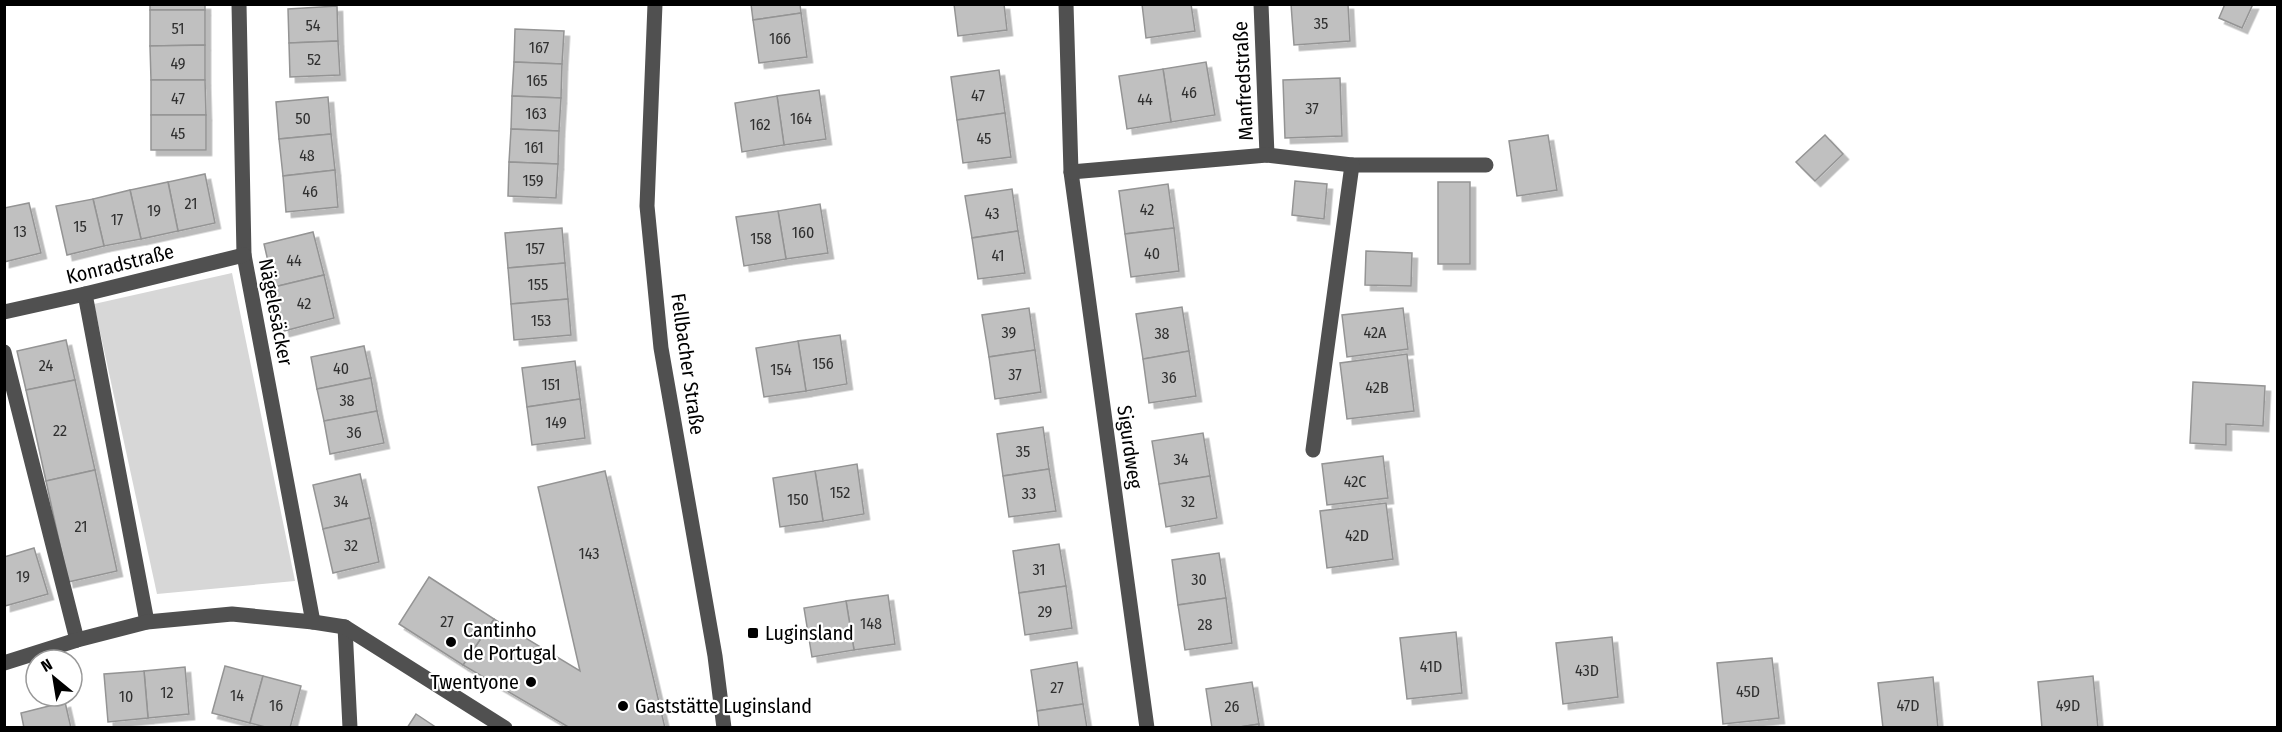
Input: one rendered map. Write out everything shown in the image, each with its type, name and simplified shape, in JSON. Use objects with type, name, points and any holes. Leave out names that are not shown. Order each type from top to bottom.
[{"type":"street","name":"Nägelesäcker","points":[[240,4],[244,255],[314,622]]},
{"type":"street","name":"Fellbacher Straße","points":[[655,4],[647,206],[661,348],[715,656],[724,728]]},
{"type":"street","name":"Sigurdweg","points":[[1066,4],[1071,172],[1147,728]]},
{"type":"street","name":"Manfredstraße","points":[[1261,4],[1268,155]]},
{"type":"street","points":[[1071,172],[1268,155],[1352,165],[1486,165]]},
{"type":"street","points":[[1313,450],[1352,165]]},
{"type":"street","name":"Konradstraße","points":[[4,312],[244,255]]},
{"type":"street","points":[[86,294],[147,622]]},
{"type":"street","points":[[4,352],[77,640]]},
{"type":"street","points":[[4,663],[77,640],[147,622],[231,614],[314,622],[345,627],[505,728]]},
{"type":"street","points":[[345,627],[350,728]]},
{"type":"shaded area","points":[[232,273],[295,581],[157,594],[94,304]]},
{"type":"building","points":[[150,4],[205,4],[205,10],[150,10]]},
{"type":"building","points":[[751,4],[800,4],[801,13],[753,20]]},
{"type":"building","points":[[954,4],[1004,4],[1007,30],[958,36]]},
{"type":"building","points":[[1142,4],[1191,4],[1195,31],[1146,38]]},
{"type":"building","points":[[1291,4],[1348,4],[1350,41],[1294,45]]},
{"type":"building","points":[[2225,4],[2253,4],[2242,28],[2219,18]]},
{"type":"building","points":[[337,6],[338,41],[289,43],[288,9]]},
{"type":"building","points":[[150,10],[205,10],[205,45],[150,46]]},
{"type":"building","points":[[801,13],[807,57],[759,63],[753,20]]},
{"type":"building","points":[[515,29],[564,31],[562,64],[514,62]]},
{"type":"building","points":[[338,41],[340,75],[290,77],[289,43]]},
{"type":"building","points":[[205,45],[205,80],[151,80],[150,46]]},
{"type":"building","points":[[514,62],[562,64],[561,98],[512,96]]},
{"type":"building","points":[[1206,62],[1215,115],[1171,122],[1163,69]]},
{"type":"building","points":[[1163,69],[1171,122],[1127,129],[1119,76]]},
{"type":"building","points":[[999,70],[1005,113],[957,120],[951,77]]},
{"type":"building","points":[[1340,78],[1342,136],[1285,138],[1283,80]]},
{"type":"building","points":[[151,80],[205,80],[206,115],[151,115]]},
{"type":"building","points":[[819,90],[826,139],[784,145],[777,96]]},
{"type":"building","points":[[512,96],[561,98],[559,131],[511,129]]},
{"type":"building","points":[[777,96],[784,145],[742,152],[735,103]]},
{"type":"building","points":[[328,97],[331,134],[279,139],[276,102]]},
{"type":"building","points":[[1005,113],[1011,157],[963,163],[957,120]]},
{"type":"building","points":[[151,115],[206,115],[206,150],[151,150]]},
{"type":"building","points":[[511,129],[559,131],[558,164],[509,162]]},
{"type":"building","points":[[331,134],[335,170],[283,176],[279,139]]},
{"type":"building","points":[[1548,135],[1557,190],[1517,196],[1509,141]]},
{"type":"building","points":[[1825,135],[1843,154],[1815,181],[1796,162]]},
{"type":"building","points":[[509,162],[558,164],[556,198],[508,196]]},
{"type":"building","points":[[335,170],[338,207],[286,212],[283,176]]},
{"type":"building","points":[[205,174],[215,223],[178,231],[168,182]]},
{"type":"building","points":[[1295,181],[1327,184],[1324,219],[1292,215]]},
{"type":"building","points":[[168,182],[178,231],[141,239],[130,190]]},
{"type":"building","points":[[1438,182],[1470,182],[1470,264],[1438,264]]},
{"type":"building","points":[[1168,184],[1174,228],[1125,234],[1119,191]]},
{"type":"building","points":[[1012,189],[1018,231],[972,238],[965,196]]},
{"type":"building","points":[[130,190],[141,239],[104,246],[93,199]]},
{"type":"building","points":[[93,199],[104,246],[67,255],[56,206]]},
{"type":"building","points":[[29,203],[41,253],[4,262],[4,208]]},
{"type":"building","points":[[820,204],[828,253],[786,259],[778,211]]},
{"type":"building","points":[[778,211],[786,259],[744,266],[736,217]]},
{"type":"building","points":[[562,228],[565,263],[508,268],[505,233]]},
{"type":"building","points":[[1174,228],[1179,271],[1131,277],[1125,234]]},
{"type":"building","points":[[1018,231],[1025,273],[978,279],[972,238]]},
{"type":"building","points":[[313,232],[324,275],[274,287],[264,244]]},
{"type":"building","points":[[1366,251],[1412,253],[1411,286],[1365,285]]},
{"type":"building","points":[[565,263],[568,299],[511,304],[508,268]]},
{"type":"building","points":[[324,275],[334,318],[284,331],[274,287]]},
{"type":"building","points":[[568,299],[571,335],[514,340],[511,304]]},
{"type":"building","points":[[1182,307],[1189,351],[1143,359],[1136,314]]},
{"type":"building","points":[[1029,308],[1035,350],[989,357],[982,315]]},
{"type":"building","points":[[1403,308],[1408,349],[1347,357],[1342,315]]},
{"type":"building","points":[[840,335],[847,384],[806,391],[798,341]]},
{"type":"building","points":[[66,340],[75,380],[26,390],[17,351]]},
{"type":"building","points":[[798,341],[806,391],[764,397],[756,348]]},
{"type":"building","points":[[364,346],[371,378],[317,389],[311,357]]},
{"type":"building","points":[[1035,350],[1041,392],[995,399],[989,357]]},
{"type":"building","points":[[1189,351],[1196,396],[1149,403],[1143,359]]},
{"type":"building","points":[[1407,354],[1414,411],[1347,419],[1340,363]]},
{"type":"building","points":[[575,361],[580,399],[527,407],[522,368]]},
{"type":"building","points":[[371,378],[377,411],[324,421],[317,389]]},
{"type":"building","points":[[75,380],[95,470],[46,481],[26,390]]},
{"type":"building","points":[[2193,382],[2265,386],[2263,426],[2226,424],[2226,445],[2190,443]]},
{"type":"building","points":[[580,399],[585,438],[532,445],[527,407]]},
{"type":"building","points":[[377,411],[384,443],[330,454],[324,421]]},
{"type":"building","points":[[1043,427],[1049,469],[1003,476],[997,434]]},
{"type":"building","points":[[1203,433],[1210,476],[1159,484],[1152,441]]},
{"type":"building","points":[[1383,456],[1388,498],[1327,505],[1322,464]]},
{"type":"building","points":[[857,464],[864,514],[823,521],[815,471]]},
{"type":"building","points":[[1049,469],[1056,511],[1009,517],[1003,476]]},
{"type":"building","points":[[95,470],[117,571],[68,582],[46,481]]},
{"type":"building","points":[[605,471],[665,728],[570,728],[463,665],[494,619],[580,671],[538,487]]},
{"type":"building","points":[[815,471],[823,521],[780,527],[773,478]]},
{"type":"building","points":[[360,474],[370,518],[323,529],[313,485]]},
{"type":"building","points":[[1210,476],[1217,518],[1166,527],[1159,484]]},
{"type":"building","points":[[1386,503],[1393,559],[1327,568],[1320,511]]},
{"type":"building","points":[[370,518],[379,562],[333,573],[323,529]]},
{"type":"building","points":[[1059,544],[1066,586],[1019,593],[1013,551]]},
{"type":"building","points":[[34,548],[48,594],[5,606],[4,557]]},
{"type":"building","points":[[1219,553],[1226,598],[1178,605],[1172,560]]},
{"type":"building","points":[[429,577],[494,619],[463,665],[399,624]]},
{"type":"building","points":[[1066,586],[1072,628],[1025,635],[1019,593]]},
{"type":"building","points":[[888,595],[895,644],[854,650],[846,601]]},
{"type":"building","points":[[1226,598],[1232,643],[1185,650],[1178,605]]},
{"type":"building","points":[[846,601],[854,650],[812,657],[804,608]]},
{"type":"building","points":[[1456,632],[1462,693],[1407,699],[1400,638]]},
{"type":"building","points":[[1612,637],[1618,697],[1563,704],[1556,643]]},
{"type":"building","points":[[1772,658],[1779,718],[1723,724],[1717,663]]},
{"type":"building","points":[[1077,662],[1083,704],[1037,711],[1031,670]]},
{"type":"building","points":[[225,666],[263,676],[250,723],[212,713]]},
{"type":"building","points":[[185,667],[189,714],[148,718],[144,671]]},
{"type":"building","points":[[144,671],[148,718],[108,722],[104,674]]},
{"type":"building","points":[[263,676],[301,686],[290,728],[269,728],[250,723]]},
{"type":"building","points":[[2093,676],[2098,728],[2042,728],[2038,682]]},
{"type":"building","points":[[1933,677],[1938,728],[1883,728],[1878,683]]},
{"type":"building","points":[[1252,682],[1259,724],[1212,728],[1206,689]]},
{"type":"building","points":[[1083,704],[1087,728],[1039,728],[1037,711]]},
{"type":"building","points":[[41,708],[66,708],[71,728],[24,728],[21,713]]},
{"type":"building","points":[[416,714],[437,728],[407,728]]},
{"type":"building","points":[[1259,724],[1259,728],[1233,728]]},
{"type":"place","name":"Luginsland","points":[[753,633]]},
{"type":"place","name":"Cantinho de Portugal","points":[[451,642]]},
{"type":"place","name":"Twentyone","points":[[531,682]]},
{"type":"place","name":"Gaststätte Luginsland","points":[[623,706]]}]
